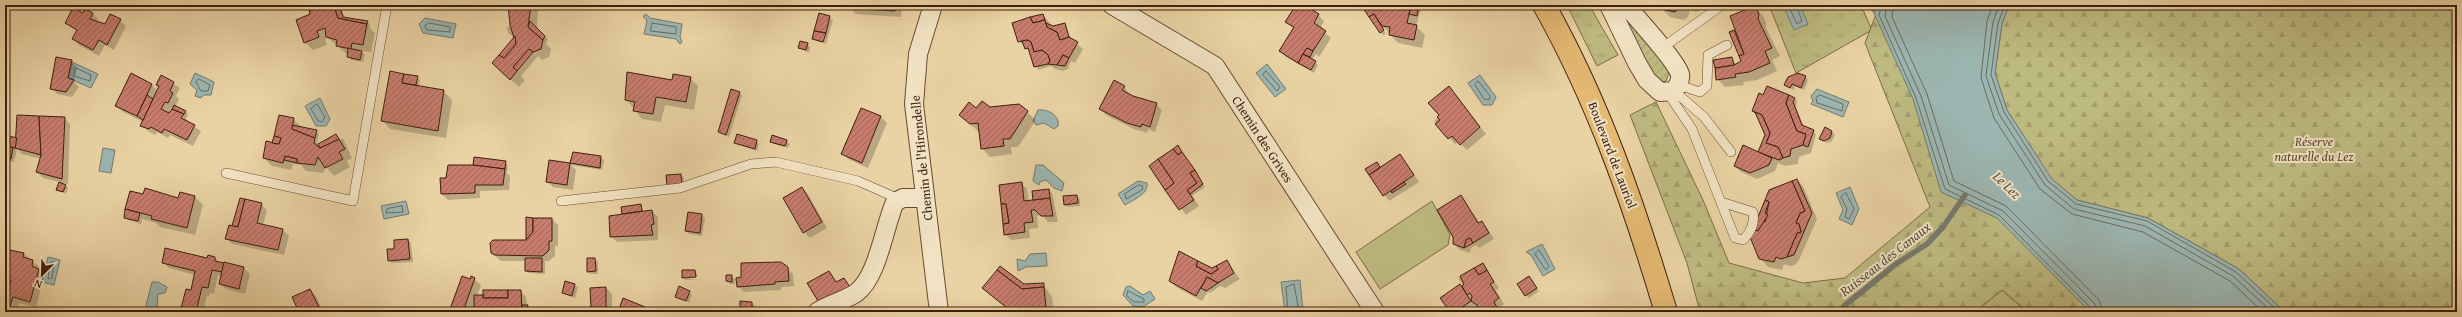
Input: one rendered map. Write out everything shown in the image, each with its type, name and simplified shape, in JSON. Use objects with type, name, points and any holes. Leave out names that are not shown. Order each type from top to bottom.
[{"type":"main road","name":"Boulevard de Lauriol","points":[[1544,5],[1565,42],[1622,172],[1666,312]]},
{"type":"street","name":"Chemin de l'Hirondelle","points":[[933,5],[918,54],[914,104],[924,198],[940,312]]},
{"type":"street","name":"Chemin des Grives","points":[[1112,5],[1215,66],[1375,312]]},
{"type":"street","points":[[1609,5],[1646,80],[1660,92],[1673,89],[1680,76],[1675,64],[1626,5]]},
{"type":"street","points":[[817,312],[848,297],[864,285],[874,264],[892,209],[899,200],[924,198]]},
{"type":"lane","points":[[226,173],[353,201],[387,5]]},
{"type":"lane","points":[[1662,48],[1722,5]]},
{"type":"lane","points":[[1673,89],[1700,92],[1706,86],[1708,55],[1727,45]]},
{"type":"lane","points":[[1673,89],[1704,117],[1731,152]]},
{"type":"lane","points":[[1673,89],[1692,129],[1721,202]]},
{"type":"lane","points":[[561,201],[680,188],[751,164],[776,162],[858,181],[899,200]]},
{"type":"green space","points":[[1567,5],[1589,5],[1618,55],[1597,66]]},
{"type":"green space","points":[[1769,5],[1861,5],[1872,30],[1796,73]]},
{"type":"green space","points":[[1868,5],[1878,5],[2114,312],[2028,312],[2002,290],[1975,312],[1700,312],[1687,263],[1630,115],[1656,102],[1703,200],[1729,263],[1803,283],[1845,278],[1930,207],[1865,43],[1878,9],[1874,13]]},
{"type":"green space","name":"Réserve naturelle du Lez","points":[[2009,5],[2457,5],[2457,312],[2285,312],[2239,269],[2148,218],[2077,200],[2051,179],[2007,110],[1995,73],[2002,24]]},
{"type":"green space","points":[[1624,15],[1670,70],[1666,81],[1661,82],[1654,77],[1622,16]]},
{"type":"green space","points":[[1432,201],[1450,235],[1448,245],[1380,289],[1356,252]]},
{"type":"green space","points":[[2002,290],[2028,312],[1975,312]]},
{"type":"water","points":[[1783,5],[1800,5],[1808,24],[1794,30]]},
{"type":"water","name":"Le Lez","points":[[1878,5],[2009,5],[2002,24],[1995,73],[2007,110],[2052,179],[2077,200],[2148,218],[2239,269],[2285,312],[2090,312],[1997,218],[1941,192],[1913,99],[1874,13]]},
{"type":"water","points":[[646,14],[650,18],[682,24],[680,37],[682,42],[680,44],[676,39],[644,34],[647,21],[643,16]]},
{"type":"water","points":[[425,18],[456,24],[453,38],[423,33],[419,24]]},
{"type":"water","points":[[72,62],[98,74],[91,88],[68,78]]},
{"type":"water","points":[[1267,64],[1286,89],[1275,97],[1256,73]]},
{"type":"water","points":[[195,73],[214,82],[211,95],[204,95],[201,98],[195,96],[197,90],[190,84]]},
{"type":"water","points":[[1480,75],[1496,97],[1492,105],[1483,105],[1468,83]]},
{"type":"water","points":[[1817,89],[1849,102],[1843,117],[1811,104],[1813,101],[1811,96]]},
{"type":"water","points":[[320,98],[330,119],[326,126],[316,126],[305,106]]},
{"type":"water","points":[[1038,110],[1049,112],[1055,116],[1058,126],[1054,129],[1044,123],[1036,125],[1033,121]]},
{"type":"water","points":[[103,148],[115,150],[111,173],[99,171]]},
{"type":"water","points":[[1036,165],[1043,165],[1064,183],[1062,191],[1054,188],[1046,180],[1040,182],[1039,185],[1033,181]]},
{"type":"water","points":[[1138,181],[1147,183],[1146,190],[1140,196],[1125,205],[1118,194]]},
{"type":"water","points":[[1850,187],[1859,209],[1852,225],[1839,219],[1843,210],[1836,193]]},
{"type":"water","points":[[406,201],[409,214],[384,219],[381,206]]},
{"type":"water","points":[[1542,244],[1555,269],[1543,276],[1531,255],[1526,252]]},
{"type":"water","points":[[1046,253],[1047,266],[1026,267],[1018,271],[1017,259],[1025,261],[1030,254]]},
{"type":"water","points":[[48,257],[60,260],[54,285],[42,282]]},
{"type":"water","points":[[1300,280],[1303,312],[1285,312],[1281,282]]},
{"type":"water","points":[[152,282],[158,282],[167,287],[165,293],[158,294],[157,309],[150,309],[146,306]]},
{"type":"water","points":[[1130,286],[1143,295],[1150,291],[1155,299],[1143,307],[1133,306],[1123,295],[1126,287]]},
{"type":"building","points":[[312,5],[334,6],[338,18],[367,24],[363,45],[352,43],[351,49],[336,46],[337,40],[326,37],[325,28],[317,31],[319,37],[304,43],[296,20],[310,14],[309,11],[313,9]]},
{"type":"building","points":[[331,5],[339,5],[343,17],[368,21],[367,24],[338,18],[334,6]]},
{"type":"building","points":[[508,5],[531,5],[528,27],[543,40],[541,49],[533,52],[529,49],[513,67],[517,71],[510,80],[492,63],[499,55],[504,58],[516,44],[510,25]]},
{"type":"building","points":[[849,5],[896,5],[895,11],[849,8]]},
{"type":"building","points":[[1296,5],[1304,5],[1319,14],[1314,23],[1326,31],[1313,51],[1307,48],[1298,63],[1279,51],[1294,27],[1285,22]]},
{"type":"building","points":[[1361,5],[1411,5],[1407,23],[1417,25],[1414,40],[1389,35],[1390,27],[1382,26],[1374,14],[1369,17]]},
{"type":"building","points":[[1411,5],[1419,5],[1417,16],[1409,14]]},
{"type":"building","points":[[1662,5],[1681,5],[1675,12],[1661,9]]},
{"type":"building","points":[[1755,6],[1759,14],[1758,19],[1772,48],[1765,51],[1770,63],[1749,72],[1735,74],[1736,77],[1716,80],[1715,68],[1734,65],[1741,61],[1739,56],[1744,54],[1730,16]]},
{"type":"building","points":[[73,8],[83,13],[85,9],[93,13],[90,19],[105,24],[110,14],[121,19],[107,45],[99,40],[93,50],[72,39],[77,30],[65,23]]},
{"type":"building","points":[[819,13],[830,16],[826,33],[814,31]]},
{"type":"building","points":[[1043,14],[1045,20],[1033,23],[1030,17]]},
{"type":"building","points":[[1374,14],[1384,30],[1380,33],[1369,17]]},
{"type":"building","points":[[1030,17],[1033,23],[1045,20],[1047,27],[1057,32],[1060,40],[1069,37],[1078,42],[1069,58],[1063,55],[1057,65],[1048,64],[1050,61],[1048,55],[1042,50],[1034,52],[1031,42],[1027,40],[1018,42],[1012,23]]},
{"type":"building","points":[[530,21],[545,36],[543,40],[528,27]]},
{"type":"building","points":[[1046,23],[1053,26],[1065,23],[1069,37],[1060,40],[1057,32],[1047,27]]},
{"type":"building","points":[[1734,30],[1744,54],[1739,56],[1729,32]]},
{"type":"building","points":[[814,31],[826,33],[823,42],[812,39]]},
{"type":"building","points":[[515,36],[516,44],[504,58],[499,55]]},
{"type":"building","points":[[1027,40],[1031,42],[1034,52],[1042,50],[1048,55],[1050,61],[1048,64],[1034,67],[1028,48],[1025,49],[1022,41]]},
{"type":"building","points":[[800,41],[808,43],[806,50],[798,48]]},
{"type":"building","points":[[348,48],[362,51],[360,60],[347,57]]},
{"type":"building","points":[[1307,48],[1313,51],[1310,57],[1303,54]]},
{"type":"building","points":[[529,49],[533,52],[517,71],[513,67]]},
{"type":"building","points":[[1303,54],[1316,61],[1311,70],[1298,63]]},
{"type":"building","points":[[1063,55],[1069,58],[1065,66],[1057,65]]},
{"type":"building","points":[[56,57],[72,60],[68,78],[74,80],[66,92],[50,89]]},
{"type":"building","points":[[1732,57],[1734,65],[1715,68],[1713,60]]},
{"type":"building","points":[[390,71],[404,74],[402,83],[444,90],[438,131],[381,121]]},
{"type":"building","points":[[627,72],[672,80],[673,74],[691,77],[686,102],[656,97],[653,114],[633,111],[635,102],[625,100]]},
{"type":"building","points":[[131,73],[152,84],[137,116],[115,106]]},
{"type":"building","points":[[1798,73],[1806,76],[1801,88],[1792,84],[1790,88],[1784,85],[1788,77]]},
{"type":"building","points":[[404,74],[418,76],[416,85],[402,83]]},
{"type":"building","points":[[161,75],[174,82],[170,91],[173,93],[168,103],[165,102],[161,109],[169,113],[172,109],[184,114],[181,118],[195,125],[187,140],[164,129],[162,133],[151,127],[149,129],[140,126],[159,86],[156,85]]},
{"type":"building","points":[[1114,80],[1125,86],[1122,90],[1133,96],[1157,103],[1150,127],[1142,124],[1141,127],[1127,123],[1099,109]]},
{"type":"building","points":[[1449,86],[1480,127],[1460,145],[1452,136],[1448,139],[1435,124],[1440,120],[1437,117],[1439,115],[1428,103]]},
{"type":"building","points":[[1767,86],[1789,95],[1786,103],[1797,131],[1806,134],[1803,145],[1791,149],[1790,156],[1783,158],[1778,147],[1766,143],[1770,133],[1762,115],[1752,111],[1759,93],[1763,95]]},
{"type":"building","points":[[731,89],[740,92],[726,135],[718,132]]},
{"type":"building","points":[[147,95],[153,99],[143,120],[137,116]]},
{"type":"building","points":[[1789,95],[1795,98],[1793,102],[1802,125],[1814,130],[1808,147],[1803,145],[1806,134],[1797,131],[1786,103]]},
{"type":"building","points":[[982,101],[990,107],[1019,104],[1028,111],[1010,139],[1003,139],[1004,146],[981,149],[978,123],[970,124],[959,115],[969,102],[976,108]]},
{"type":"building","points":[[174,105],[186,111],[184,114],[172,109]]},
{"type":"building","points":[[861,108],[881,116],[862,163],[841,154]]},
{"type":"building","points":[[1755,112],[1762,115],[1770,133],[1766,143],[1778,147],[1783,158],[1779,160],[1758,152],[1765,135]]},
{"type":"building","points":[[17,115],[39,116],[41,155],[15,148]]},
{"type":"building","points":[[279,115],[294,118],[292,129],[315,138],[314,143],[320,148],[339,139],[345,149],[339,152],[343,159],[325,168],[318,157],[315,165],[297,163],[297,159],[285,156],[283,163],[263,158],[266,141],[279,144],[281,138],[274,136]]},
{"type":"building","points":[[39,116],[65,117],[62,179],[36,172],[41,155]]},
{"type":"building","points":[[292,125],[317,130],[315,138],[292,129]]},
{"type":"building","points":[[1825,127],[1832,131],[1830,138],[1824,141],[1819,139]]},
{"type":"building","points":[[336,134],[339,139],[320,148],[318,144]]},
{"type":"building","points":[[737,134],[757,140],[755,149],[734,143]]},
{"type":"building","points":[[5,135],[17,138],[15,148],[5,145]]},
{"type":"building","points":[[772,135],[787,140],[785,146],[770,142]]},
{"type":"building","points":[[274,136],[281,138],[279,144],[272,143]]},
{"type":"building","points":[[5,145],[13,148],[11,159],[5,159]]},
{"type":"building","points":[[1178,145],[1182,152],[1178,155],[1173,149]]},
{"type":"building","points":[[1743,145],[1772,158],[1769,165],[1750,173],[1734,166]]},
{"type":"building","points":[[1173,149],[1178,155],[1182,152],[1195,170],[1190,173],[1197,183],[1187,190],[1194,200],[1179,210],[1165,190],[1174,183],[1158,159]]},
{"type":"building","points":[[573,152],[601,156],[600,168],[570,163]]},
{"type":"building","points":[[1400,154],[1414,175],[1383,196],[1369,175]]},
{"type":"building","points":[[285,156],[297,159],[297,163],[284,160]]},
{"type":"building","points":[[474,157],[506,161],[505,169],[473,165]]},
{"type":"building","points":[[1158,159],[1174,183],[1165,190],[1149,166]]},
{"type":"building","points":[[549,160],[570,163],[567,185],[546,182]]},
{"type":"building","points":[[1377,162],[1380,167],[1369,175],[1365,169]]},
{"type":"building","points":[[448,165],[473,165],[505,169],[503,185],[475,185],[475,193],[441,194],[440,178],[446,178]]},
{"type":"building","points":[[1195,170],[1203,184],[1190,194],[1187,190],[1197,183],[1190,173]]},
{"type":"building","points":[[681,174],[682,185],[667,186],[666,175]]},
{"type":"building","points":[[1797,179],[1812,213],[1794,255],[1787,257],[1797,233],[1801,232],[1799,224],[1796,223],[1800,213],[1805,211],[1792,181]]},
{"type":"building","points":[[1792,181],[1805,211],[1800,213],[1796,223],[1799,224],[1801,232],[1797,233],[1787,257],[1781,259],[1776,257],[1774,262],[1759,259],[1750,237],[1753,229],[1758,231],[1762,221],[1765,222],[1769,202],[1765,200],[1769,190]]},
{"type":"building","points":[[59,182],[66,185],[63,192],[56,190]]},
{"type":"building","points":[[1022,182],[1024,201],[1050,198],[1053,216],[1041,216],[1035,210],[1031,210],[1033,222],[1024,223],[1025,232],[1004,235],[1003,224],[1009,223],[1006,204],[1001,204],[999,185]]},
{"type":"building","points":[[1404,182],[1406,184],[1392,193],[1391,191]]},
{"type":"building","points":[[802,187],[822,222],[803,233],[783,198]]},
{"type":"building","points":[[145,188],[178,198],[180,192],[195,196],[187,228],[151,219],[152,216],[125,209],[130,191],[143,194]]},
{"type":"building","points":[[1049,189],[1050,198],[1033,200],[1032,191]]},
{"type":"building","points":[[1077,195],[1078,203],[1064,205],[1063,196]]},
{"type":"building","points":[[1461,195],[1478,223],[1482,221],[1489,233],[1473,243],[1470,238],[1466,240],[1464,248],[1453,244],[1453,237],[1437,210]]},
{"type":"building","points":[[240,198],[245,199],[238,227],[232,226]]},
{"type":"building","points":[[245,199],[262,203],[257,223],[283,229],[278,250],[225,239],[229,225],[238,227]]},
{"type":"building","points":[[1765,200],[1769,202],[1765,213],[1768,215],[1758,231],[1753,229]]},
{"type":"building","points":[[641,204],[642,211],[622,214],[621,207]]},
{"type":"building","points":[[1001,204],[1006,204],[1009,223],[1003,224]]},
{"type":"building","points":[[125,209],[140,213],[138,221],[124,218]]},
{"type":"building","points":[[652,210],[654,224],[651,225],[653,235],[610,237],[609,216]]},
{"type":"building","points":[[688,212],[702,214],[700,233],[685,231]]},
{"type":"building","points":[[526,217],[533,218],[533,232],[526,240]]},
{"type":"building","points":[[533,218],[552,218],[552,241],[549,241],[549,250],[543,256],[495,255],[491,253],[490,243],[493,240],[526,240],[533,232]]},
{"type":"building","points":[[1470,238],[1473,243],[1464,248],[1466,240]]},
{"type":"building","points":[[408,239],[410,259],[388,261],[387,249],[394,249],[394,240]]},
{"type":"building","points":[[165,248],[207,258],[208,255],[215,257],[215,261],[224,263],[222,272],[212,270],[208,288],[202,287],[196,312],[180,312],[186,289],[191,290],[195,271],[162,263]]},
{"type":"building","points":[[10,250],[24,253],[23,257],[33,260],[32,266],[39,269],[30,302],[13,297],[10,307],[5,305],[5,293],[9,289],[11,280],[7,279],[9,273],[5,272]]},
{"type":"building","points":[[1179,251],[1198,261],[1196,266],[1211,274],[1218,269],[1216,266],[1227,260],[1234,273],[1218,283],[1207,277],[1196,296],[1169,281]]},
{"type":"building","points":[[525,258],[542,258],[542,272],[525,271]]},
{"type":"building","points":[[587,258],[595,258],[596,271],[587,272]]},
{"type":"building","points":[[1198,261],[1212,268],[1216,266],[1218,269],[1211,274],[1196,266]]},
{"type":"building","points":[[224,262],[244,267],[239,289],[219,284]]},
{"type":"building","points":[[781,262],[788,267],[789,281],[775,282],[775,284],[737,287],[736,278],[741,277],[741,263]]},
{"type":"building","points":[[1483,263],[1487,270],[1479,275],[1474,268]]},
{"type":"building","points":[[1000,266],[1024,284],[1044,283],[1044,287],[1022,289],[997,270]]},
{"type":"building","points":[[1474,268],[1479,275],[1487,270],[1494,282],[1490,284],[1499,298],[1494,302],[1498,309],[1493,312],[1482,312],[1477,305],[1471,301],[1472,296],[1470,293],[1467,295],[1462,286],[1464,284],[1460,276]]},
{"type":"building","points":[[682,270],[695,270],[696,277],[682,278]]},
{"type":"building","points":[[997,270],[1022,289],[1044,287],[1046,308],[1051,308],[1052,312],[1024,312],[1024,310],[1011,311],[982,288]]},
{"type":"building","points":[[829,271],[836,282],[844,278],[850,287],[821,306],[807,283]]},
{"type":"building","points":[[726,275],[732,275],[732,282],[726,281]]},
{"type":"building","points":[[462,276],[470,279],[471,276],[475,278],[463,312],[449,312]]},
{"type":"building","points":[[1529,276],[1537,288],[1525,296],[1517,284]]},
{"type":"building","points":[[1207,277],[1218,283],[1206,291],[1201,288]]},
{"type":"building","points":[[565,281],[575,284],[572,296],[562,293]]},
{"type":"building","points":[[1460,284],[1471,301],[1455,312],[1450,312],[1440,298]]},
{"type":"building","points":[[679,286],[690,291],[686,301],[675,297]]},
{"type":"building","points":[[606,287],[606,312],[579,312],[578,309],[591,308],[590,288]]},
{"type":"building","points":[[310,289],[321,312],[299,312],[292,297]]},
{"type":"building","points":[[483,290],[508,290],[508,298],[483,298]]},
{"type":"building","points":[[508,290],[521,290],[522,312],[474,312],[474,295],[483,295],[483,298],[508,298]]},
{"type":"building","points":[[623,298],[645,307],[643,312],[618,312]]},
{"type":"building","points":[[740,301],[752,302],[752,312],[740,312]]},
{"type":"building","points":[[522,305],[528,305],[527,312],[522,312]]},
{"type":"waterway","name":"Ruisseau des Canaux","points":[[1840,312],[1844,306],[1896,264],[1927,244],[1943,227],[1965,195]]}]
